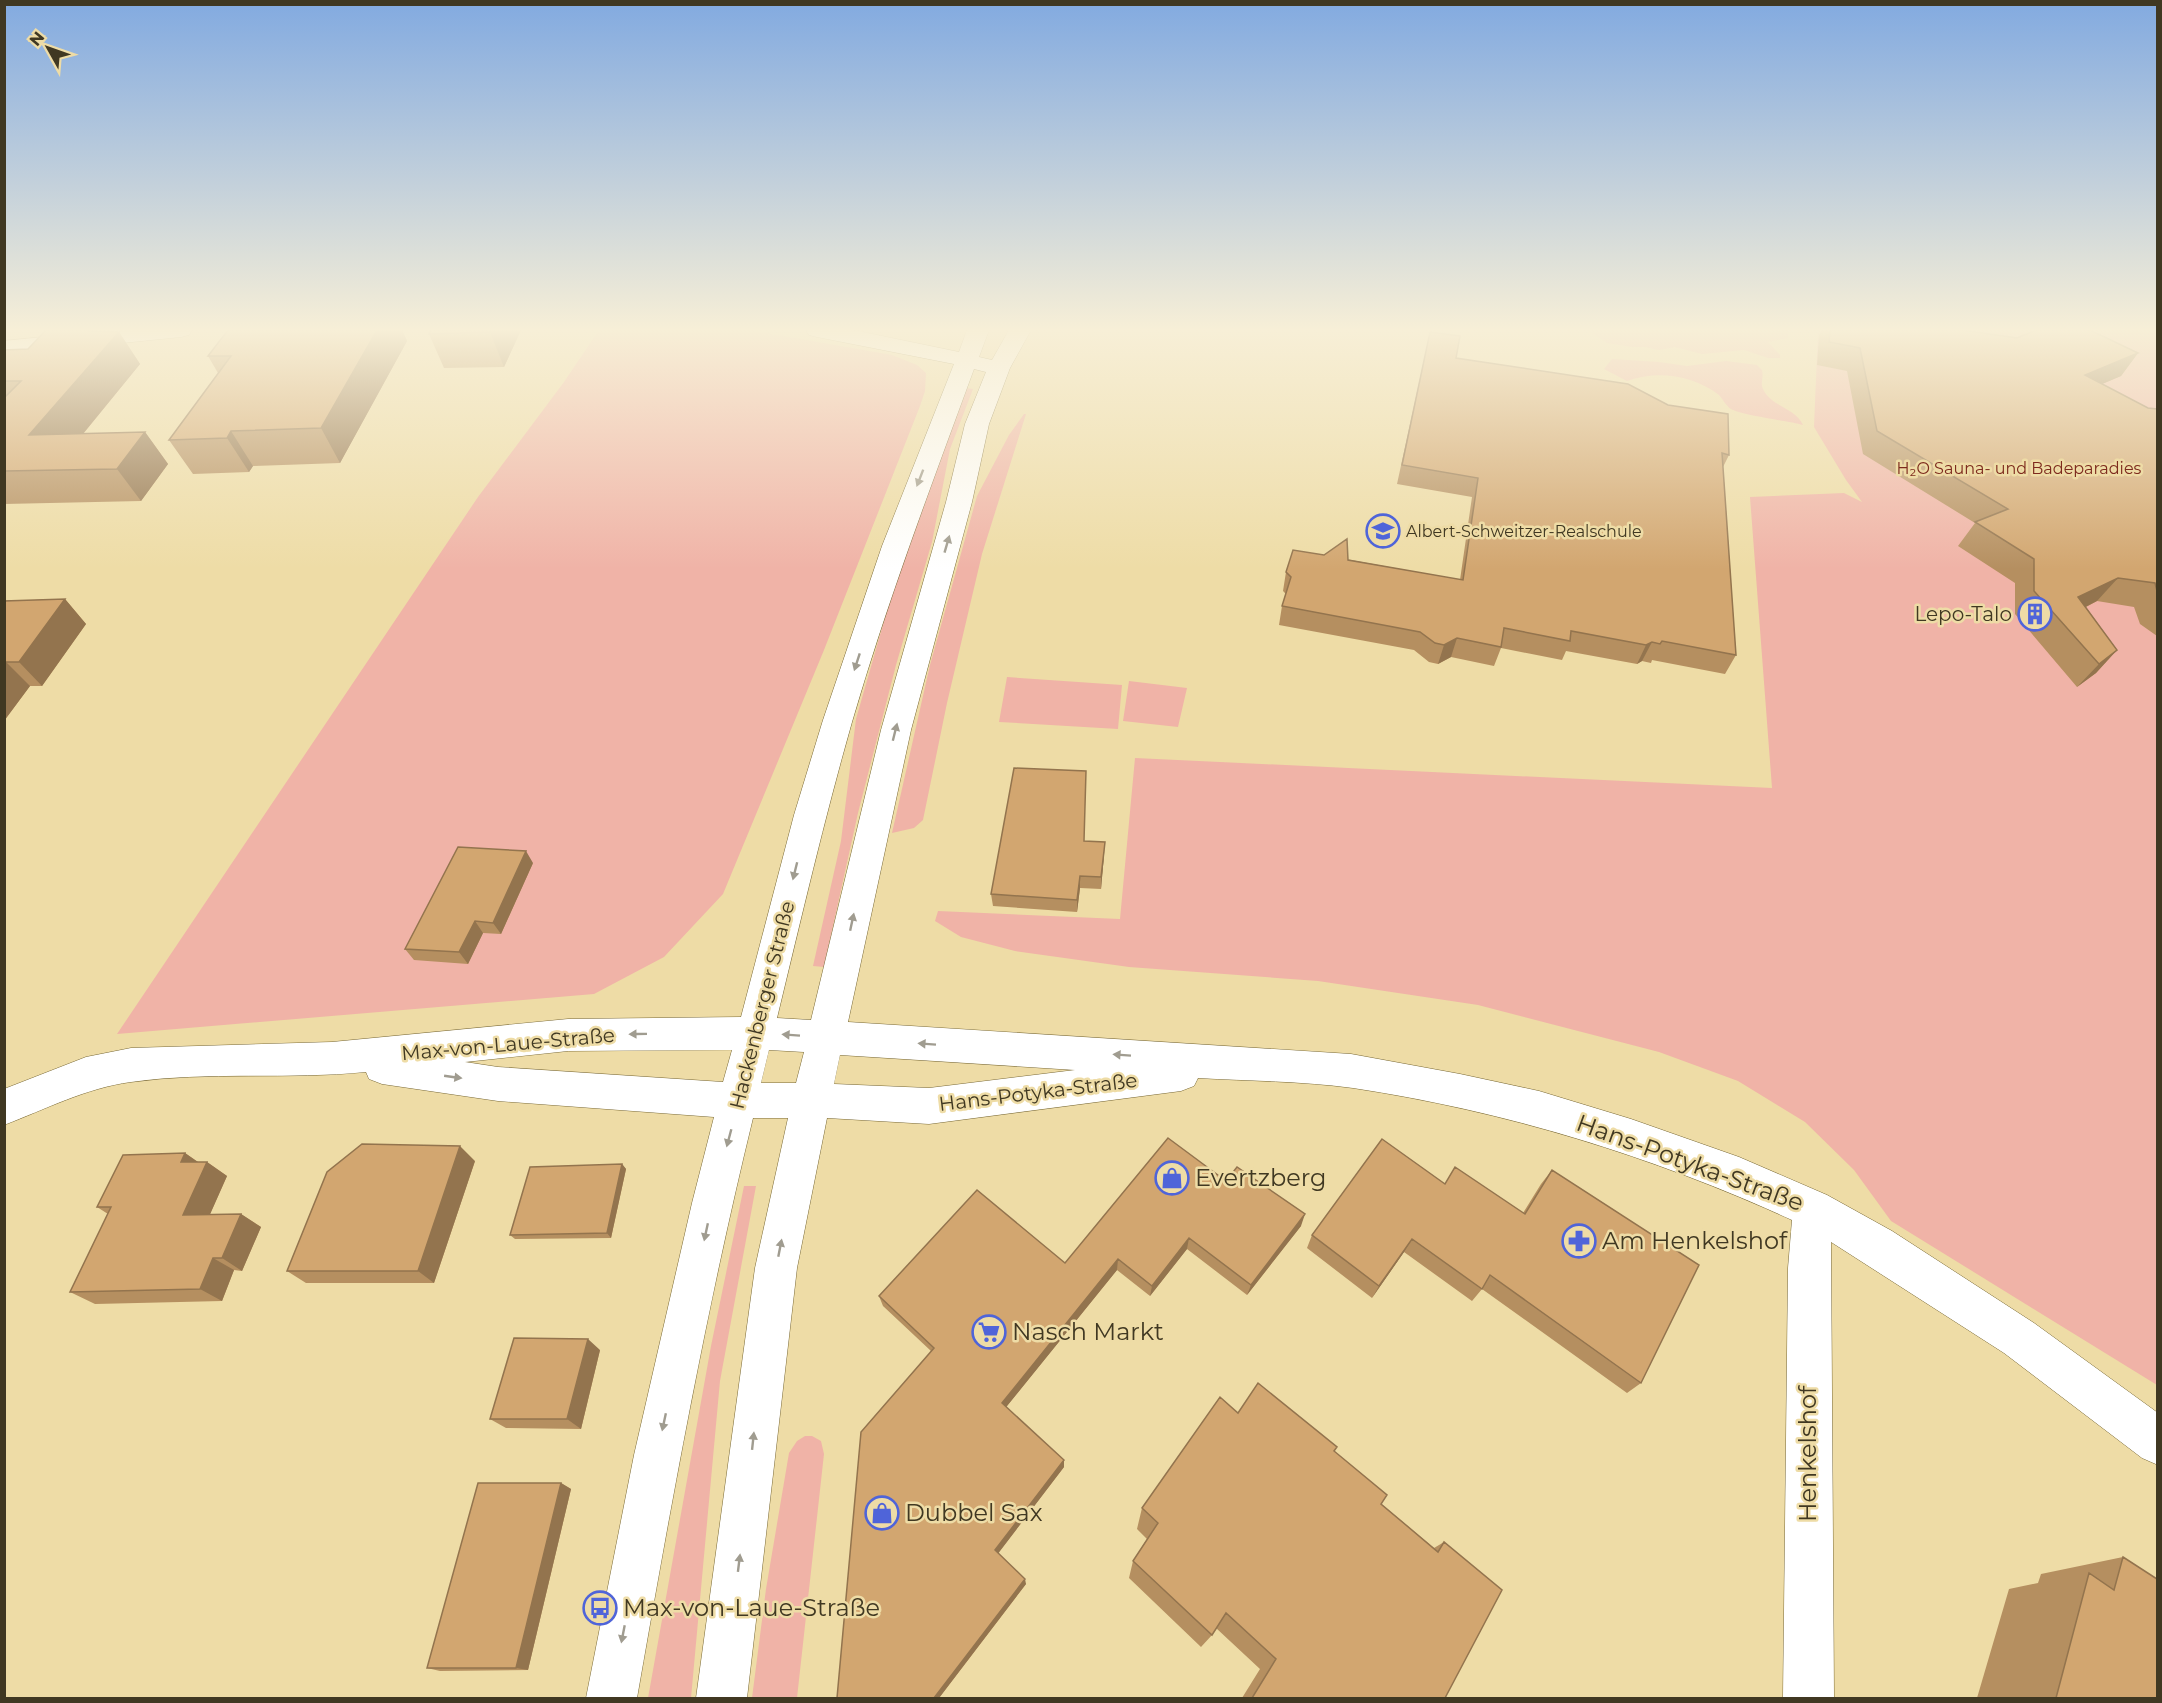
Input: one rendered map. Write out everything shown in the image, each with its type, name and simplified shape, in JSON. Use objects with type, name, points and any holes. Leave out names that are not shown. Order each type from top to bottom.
[{"type":"street","name":"Hackenberger Straße","points":[[611,1698],[657,1455],[712,1203],[798,858],[838,720],[941,409]]},
{"type":"street","points":[[721,1698],[776,1268],[896,730],[983,409]]},
{"type":"street","name":"Max-von-Laue-Straße","points":[[4,1107],[86,1074],[131,1065],[332,1059],[568,1035],[755,1033],[827,1038]]},
{"type":"street","name":"Hans-Potyka-Straße","points":[[827,1038],[1126,1055],[1264,1067],[1351,1071],[1460,1090],[1539,1109],[1653,1144],[1739,1176],[1813,1209],[1877,1246],[2019,1338],[2157,1442]]},
{"type":"street","name":"Max-von-Laue-Straße","points":[[332,1059],[498,1084],[739,1101],[812,1100]]},
{"type":"street","name":"Hans-Potyka-Straße","points":[[812,1100],[929,1106],[1179,1074],[1264,1067]]},
{"type":"street","name":"Henkelshof","points":[[1808,1698],[1809,1278],[1813,1209]]},
{"type":"green space","points":[[543,409],[919,409],[824,650],[723,894],[664,957],[594,994],[117,1034],[478,497]]},
{"type":"green space","points":[[958,409],[965,409],[950,449],[932,542],[896,665],[858,813],[824,967],[813,966],[841,841],[856,719],[894,586]]},
{"type":"green space","points":[[1732,409],[1787,409],[1795,414],[1803,425],[1754,416]]},
{"type":"green space","name":"H₂O Sauna- und Badeparadies","points":[[1815,409],[2157,409],[2157,1385],[1891,1221],[1854,1170],[1805,1122],[1738,1081],[1659,1052],[1478,1005],[1318,981],[1129,967],[1015,951],[961,937],[935,921],[938,911],[1120,919],[1135,758],[1772,788],[1750,497],[1844,493],[1862,502],[1814,427]]},
{"type":"green space","points":[[1026,414],[982,554],[947,703],[923,820],[914,828],[892,833],[930,665],[977,496],[1009,435]]},
{"type":"green space","points":[[1007,677],[1122,685],[1118,729],[999,722]]},
{"type":"green space","points":[[1129,681],[1187,688],[1178,727],[1123,721]]},
{"type":"green space","points":[[744,1186],[756,1186],[720,1381],[691,1698],[648,1698],[711,1346]]},
{"type":"green space","points":[[805,1436],[812,1436],[821,1441],[824,1454],[797,1698],[752,1698],[766,1589],[789,1453],[797,1441]]},
{"type":"building","points":[[4,409],[51,409],[29,435],[145,432],[117,469],[4,471]]},
{"type":"building","points":[[192,409],[332,409],[321,428],[231,431],[227,438],[169,440]]},
{"type":"building","points":[[1414,409],[1698,409],[1728,414],[1729,455],[1722,453],[1736,655],[1662,641],[1660,644],[1652,642],[1646,645],[1571,631],[1570,641],[1504,628],[1501,647],[1457,638],[1444,645],[1435,643],[1420,632],[1282,606],[1291,577],[1286,572],[1293,550],[1324,555],[1347,539],[1348,560],[1463,580],[1478,478],[1402,465]]},
{"type":"building","points":[[1873,409],[2157,409],[2157,591],[2155,583],[2118,578],[2078,597],[2117,650],[2099,664],[2034,591],[2034,559],[1975,522],[2008,509],[1877,431]]},
{"type":"building","points":[[65,599],[19,662],[4,663],[4,601]]},
{"type":"building","points":[[1014,768],[1086,771],[1084,841],[1105,842],[1101,877],[1080,876],[1077,900],[991,894]]},
{"type":"building","points":[[458,847],[526,851],[493,923],[475,921],[459,952],[405,949]]},
{"type":"building","points":[[1168,1138],[1226,1181],[1237,1167],[1305,1214],[1251,1285],[1189,1238],[1152,1286],[1118,1259],[1002,1403],[1064,1460],[995,1550],[1025,1579],[934,1698],[837,1698],[861,1432],[934,1348],[879,1296],[977,1190],[1065,1263]]},
{"type":"building","points":[[1382,1139],[1445,1184],[1455,1167],[1525,1214],[1552,1170],[1699,1265],[1641,1383],[1490,1275],[1482,1289],[1412,1239],[1379,1286],[1312,1235]]},
{"type":"building","points":[[362,1144],[460,1146],[418,1271],[287,1271],[327,1172]]},
{"type":"building","points":[[185,1153],[181,1162],[207,1162],[183,1215],[241,1214],[222,1258],[213,1258],[200,1289],[70,1292],[111,1207],[97,1207],[123,1155]]},
{"type":"building","points":[[622,1164],[607,1233],[510,1235],[530,1167]]},
{"type":"building","points":[[514,1338],[588,1339],[567,1419],[490,1419]]},
{"type":"building","points":[[1258,1383],[1337,1447],[1334,1451],[1387,1495],[1381,1504],[1438,1552],[1444,1542],[1502,1590],[1445,1698],[1252,1698],[1276,1659],[1226,1613],[1212,1635],[1133,1561],[1158,1523],[1142,1508],[1220,1397],[1238,1413]]},
{"type":"building","points":[[478,1483],[561,1483],[516,1668],[427,1668]]},
{"type":"building","points":[[2123,1557],[2157,1579],[2157,1698],[2056,1698],[2089,1573],[2114,1590]]},
{"type":"place","name":"Albert-Schweitzer-Realschule","points":[[1383,531]]},
{"type":"place","name":"Lepo-Talo","points":[[2035,614]]},
{"type":"place","name":"Evertzberg","points":[[1172,1178]]},
{"type":"place","name":"Am Henkelshof","points":[[1579,1241]]},
{"type":"place","name":"Nasch Markt","points":[[989,1332]]},
{"type":"place","name":"Dubbel Sax","points":[[882,1513]]},
{"type":"place","name":"Max-von-Laue-Straße","points":[[600,1608]]}]
